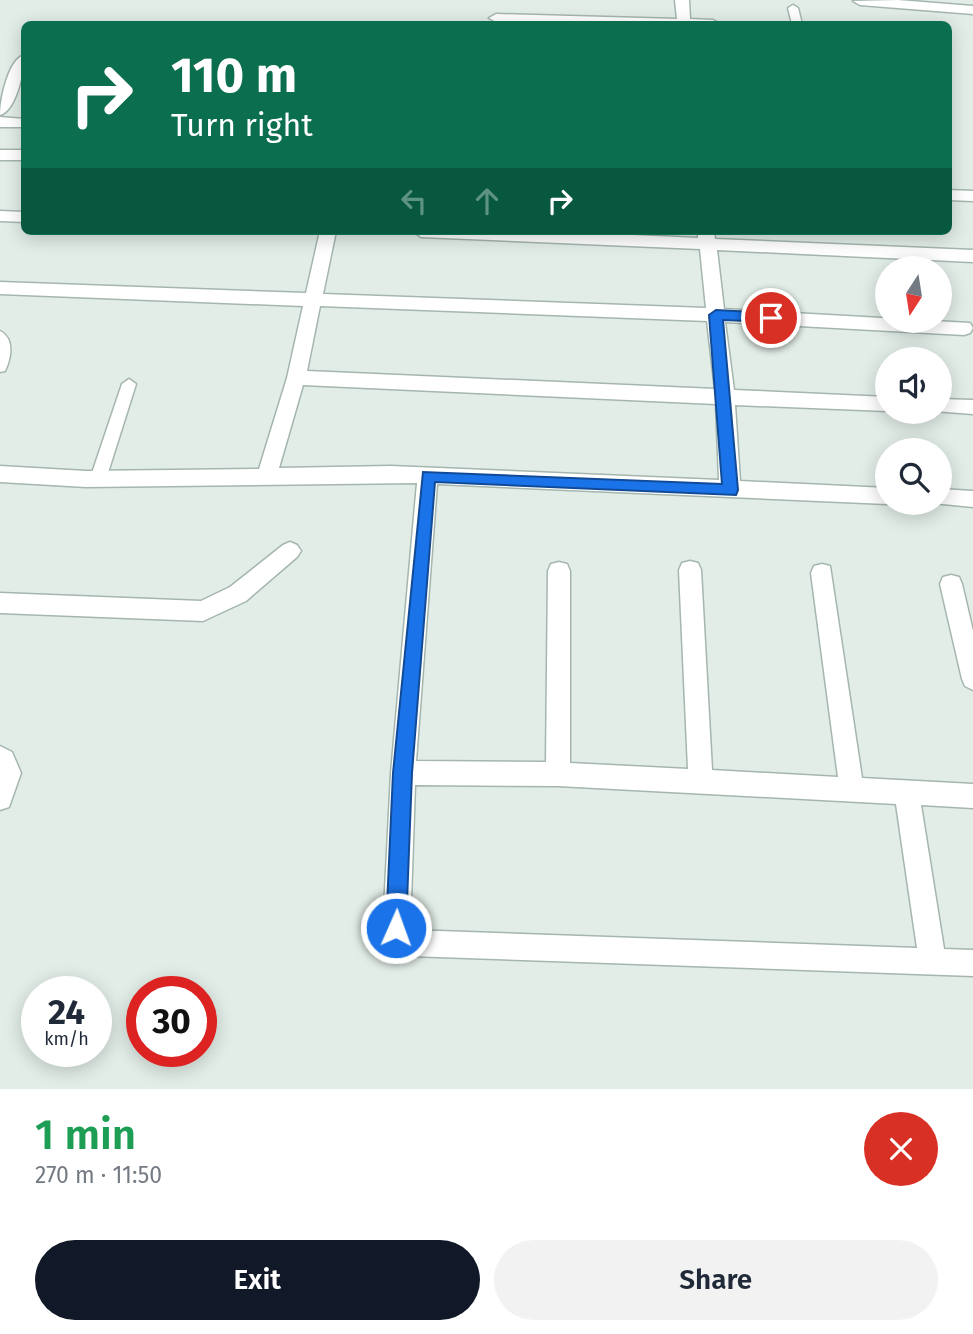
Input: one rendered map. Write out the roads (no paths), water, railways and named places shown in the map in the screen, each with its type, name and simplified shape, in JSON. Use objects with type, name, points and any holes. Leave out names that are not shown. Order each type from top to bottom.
[{"type":"street","points":[[682,0],[684,21]]},
{"type":"street","points":[[860,1],[904,2],[973,10]]},
{"type":"street","points":[[496,18],[590,21]]},
{"type":"street","points":[[0,69],[21,66]]},
{"type":"street","points":[[0,111],[21,68]]},
{"type":"street","points":[[0,122],[21,123]]},
{"type":"street","points":[[0,155],[21,155]]},
{"type":"street","points":[[952,195],[973,197]]},
{"type":"street","points":[[0,216],[21,217]]},
{"type":"street","points":[[266,478],[296,378],[327,235]]},
{"type":"street","points":[[612,235],[707,237],[973,256]]},
{"type":"street","points":[[707,237],[725,397],[730,490]]},
{"type":"street","points":[[0,288],[716,315],[964,328]]},
{"type":"street","points":[[296,378],[875,403]]},
{"type":"street","points":[[952,406],[973,407]]},
{"type":"street","points":[[0,474],[98,479],[266,478],[314,474],[428,476],[875,496]]},
{"type":"street","points":[[428,476],[403,773],[396,928],[399,940],[973,963]]},
{"type":"street","points":[[952,498],[973,499]]},
{"type":"street","points":[[0,603],[203,611],[238,594],[290,551]]},
{"type":"street","points":[[690,570],[701,782]]},
{"type":"street","points":[[558,774],[559,571]]},
{"type":"street","points":[[822,573],[852,790]]},
{"type":"street","points":[[951,584],[973,679]]},
{"type":"street","points":[[0,758],[4,760],[9,773],[0,797]]},
{"type":"street","points":[[403,773],[558,774],[973,796]]},
{"type":"street","points":[[907,794],[932,960]]},
{"type":"lane","points":[[793,8],[796,21]]},
{"type":"lane","points":[[0,336],[5,353],[0,367]]},
{"type":"lane","points":[[98,479],[129,384]]}]
